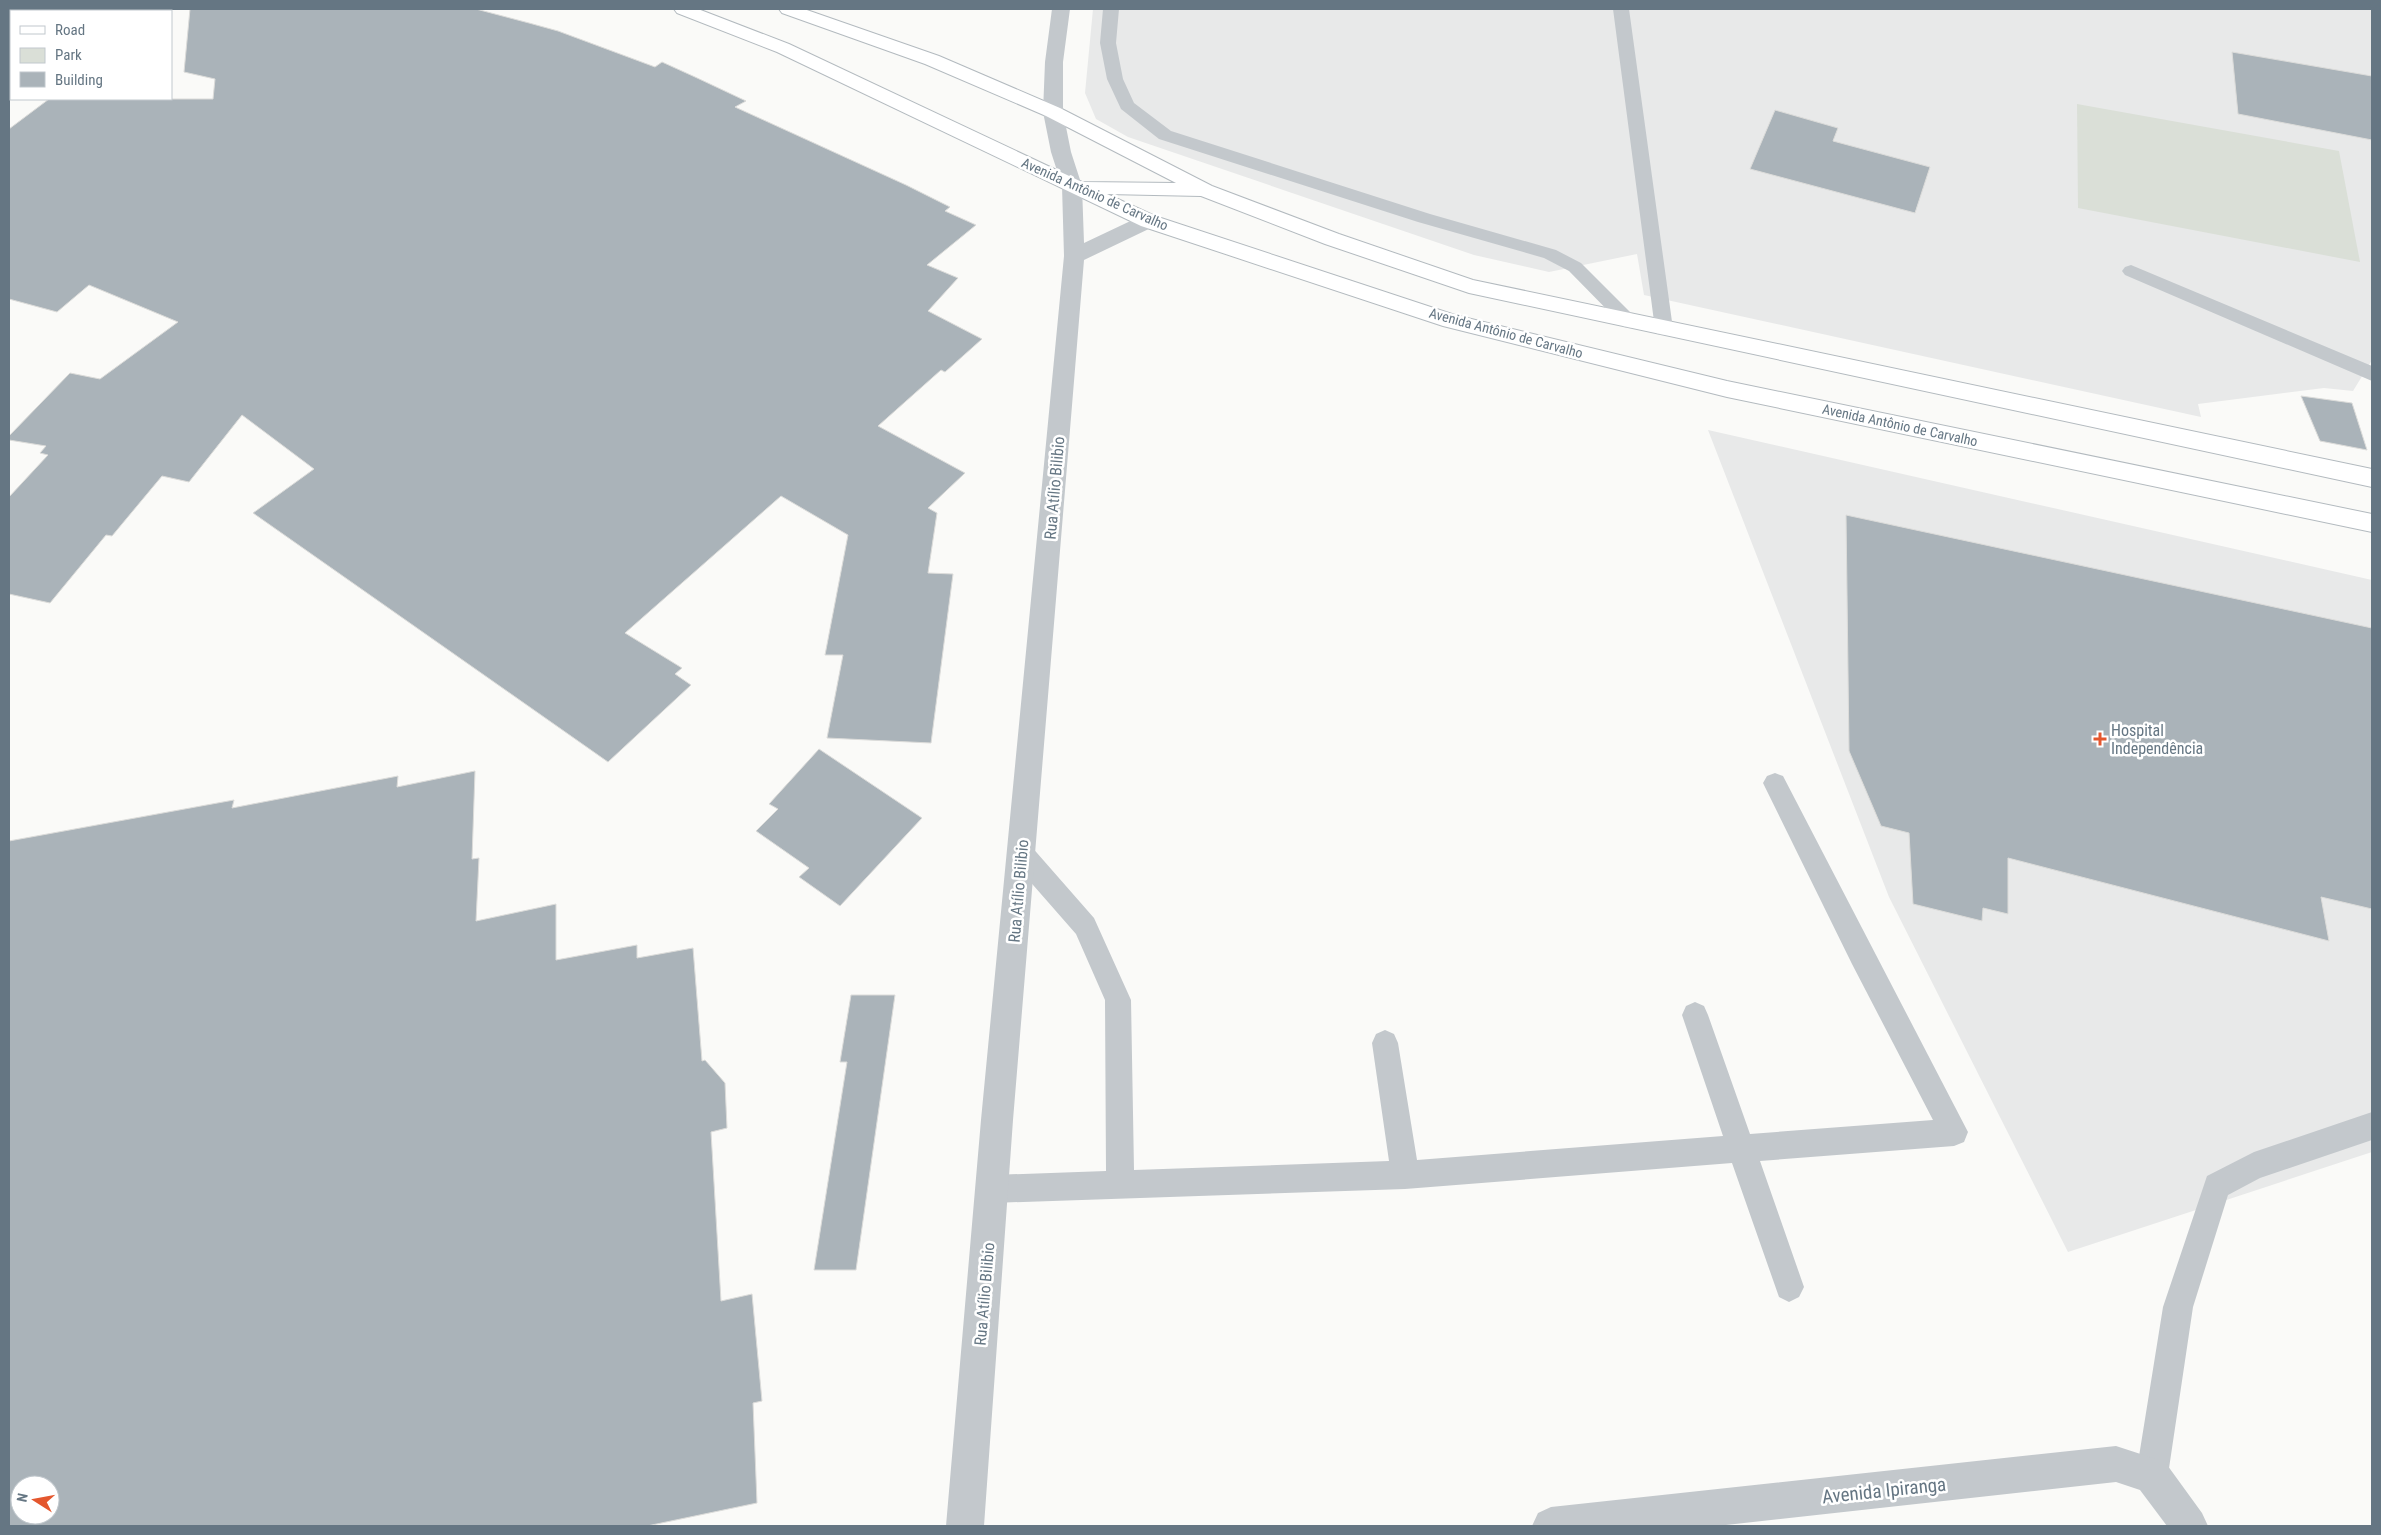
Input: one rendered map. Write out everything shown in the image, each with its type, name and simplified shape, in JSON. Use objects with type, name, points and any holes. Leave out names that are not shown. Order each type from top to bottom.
[{"type":"main road","name":"Avenida Antônio de Carvalho","points":[[683,9],[783,48],[1148,221],[1451,321],[1727,389],[2372,523]]},
{"type":"main road","points":[[788,9],[932,60],[1052,112],[1205,190],[1332,239],[1469,286],[1631,322],[2372,478]]},
{"type":"main road","points":[[1072,186],[1205,190]]},
{"type":"street","name":"Rua Atílio Bilibio","points":[[965,1526],[992,1189],[1074,256],[1072,186],[1061,152],[1052,112],[1054,62],[1061,9]]},
{"type":"street","points":[[1074,256],[1148,221]]},
{"type":"street","name":"Avenida Ipiranga","points":[[1551,1526],[2116,1464],[2152,1475]]},
{"type":"street","points":[[2152,1475],[2189,1526]]},
{"type":"lane","points":[[1111,9],[1108,43],[1115,79],[1127,106],[1165,135],[1424,218],[1550,254],[1575,267],[1631,322]]},
{"type":"lane","points":[[1621,9],[1664,329]]},
{"type":"lane","points":[[2131,271],[2372,374]]},
{"type":"lane","points":[[992,1189],[1405,1175],[1954,1132],[1861,955],[1775,783]]},
{"type":"lane","points":[[1021,853],[1085,926],[1118,1000],[1120,1184]]},
{"type":"lane","points":[[1695,1015],[1740,1149],[1790,1287]]},
{"type":"lane","points":[[1384,1042],[1405,1175]]},
{"type":"lane","points":[[2152,1475],[2178,1307],[2217,1186],[2254,1166],[2372,1126]]},
{"type":"shaded area","points":[[1093,9],[2372,9],[2372,360],[2353,391],[2324,388],[2198,404],[2201,417],[1644,295],[1637,254],[1549,272],[1474,255],[1128,137],[1096,119],[1085,93]]},
{"type":"shaded area","name":"Hospital Independência","points":[[1708,430],[2372,580],[2372,1152],[2068,1252],[1889,897]]},
{"type":"green space","points":[[2077,104],[2339,151],[2360,262],[2078,208]]},
{"type":"building","points":[[190,9],[476,9],[558,31],[655,67],[662,62],[746,101],[735,107],[906,185],[950,207],[945,211],[976,225],[927,265],[958,278],[928,311],[982,339],[945,372],[941,370],[878,426],[965,473],[928,508],[937,513],[928,573],[953,574],[931,743],[827,738],[843,655],[825,655],[848,535],[781,496],[625,633],[682,668],[675,674],[691,685],[608,762],[253,513],[314,469],[242,415],[189,482],[162,476],[112,536],[106,535],[50,603],[9,594],[9,497],[48,455],[40,453],[46,446],[9,440],[9,436],[70,373],[100,379],[178,322],[89,285],[57,312],[9,299],[9,129],[48,100],[213,99],[215,79],[184,72]]},
{"type":"building","points":[[2232,52],[2372,76],[2372,140],[2238,114]]},
{"type":"building","points":[[1775,110],[1838,128],[1833,141],[1930,167],[1915,213],[1750,169]]},
{"type":"building","points":[[2301,396],[2352,403],[2367,450],[2320,441]]},
{"type":"building","points":[[1846,515],[2372,628],[2372,909],[2321,897],[2329,941],[2008,858],[2008,914],[1983,908],[1982,921],[1913,904],[1909,833],[1881,826],[1849,751]]},
{"type":"building","points":[[819,749],[922,818],[840,906],[799,877],[809,868],[756,831],[778,809],[769,804]]},
{"type":"building","points":[[475,771],[472,859],[479,858],[476,921],[556,904],[556,960],[637,945],[637,958],[693,948],[702,1061],[705,1060],[725,1083],[727,1128],[711,1132],[721,1301],[752,1294],[762,1401],[753,1403],[757,1503],[647,1526],[9,1526],[9,841],[234,800],[232,808],[398,776],[397,787]]},
{"type":"building","points":[[851,995],[895,995],[856,1270],[814,1270],[847,1062],[840,1062]]},
{"type":"place","name":"Hospital Independência","points":[[2100,739]]}]
